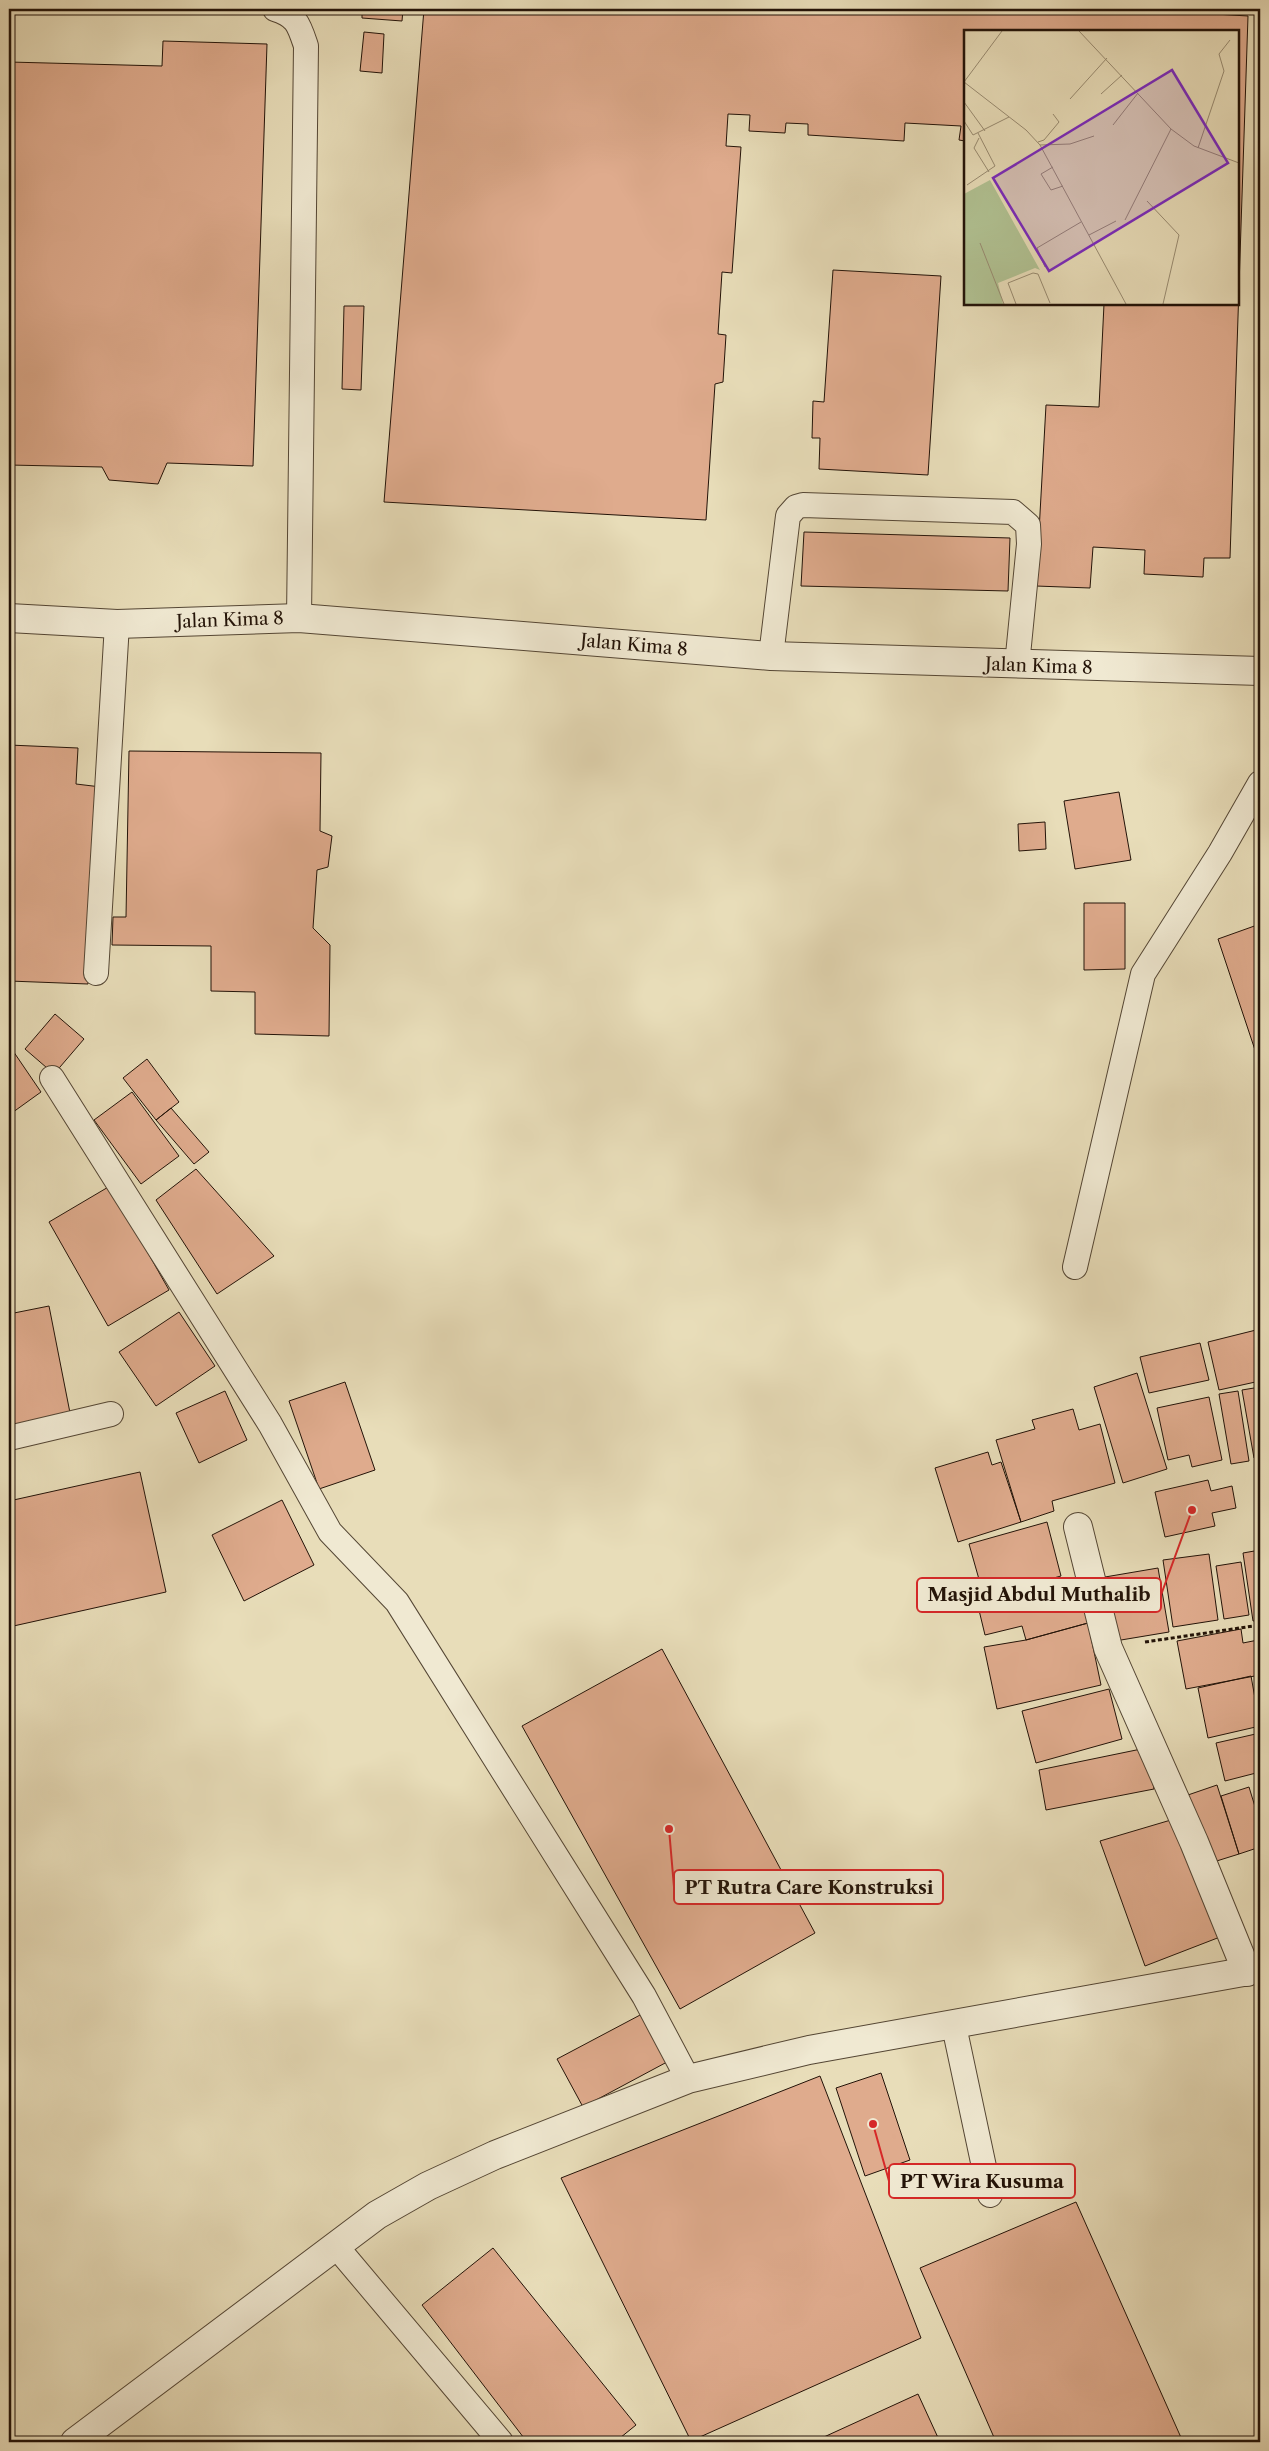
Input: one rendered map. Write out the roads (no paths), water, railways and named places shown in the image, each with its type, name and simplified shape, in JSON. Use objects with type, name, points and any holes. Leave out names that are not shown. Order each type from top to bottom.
[{"type":"street","name":"Jalan Kima 8","points":[[9,618],[117,624],[299,618],[771,656],[1260,671]]},
{"type":"street","points":[[75,2442],[377,2215],[428,2186],[566,2126],[688,2079],[809,2050],[954,2026],[1254,1971],[1194,1842],[1108,1648],[1078,1527]]},
{"type":"lane","points":[[275,9],[287,13],[299,24],[306,46],[299,618]]},
{"type":"lane","points":[[771,656],[788,516],[796,507],[803,505],[1013,512],[1028,524],[1029,544],[1018,665]]},
{"type":"lane","points":[[96,973],[117,624]]},
{"type":"lane","points":[[1075,1267],[1143,974],[1220,853],[1260,784]]},
{"type":"lane","points":[[52,1078],[270,1424],[330,1532],[397,1602],[644,1996],[688,2079]]},
{"type":"lane","points":[[9,1438],[111,1414]]},
{"type":"lane","points":[[954,2026],[990,2195]]},
{"type":"lane","points":[[335,2245],[501,2442]]},
{"type":"place","name":"Masjid Abdul Muthalib","points":[[1192,1510]]},
{"type":"place","name":"PT Rutra Care Konstruksi","points":[[669,1829]]},
{"type":"place","name":"PT Wira Kusuma","points":[[873,2124]]}]
